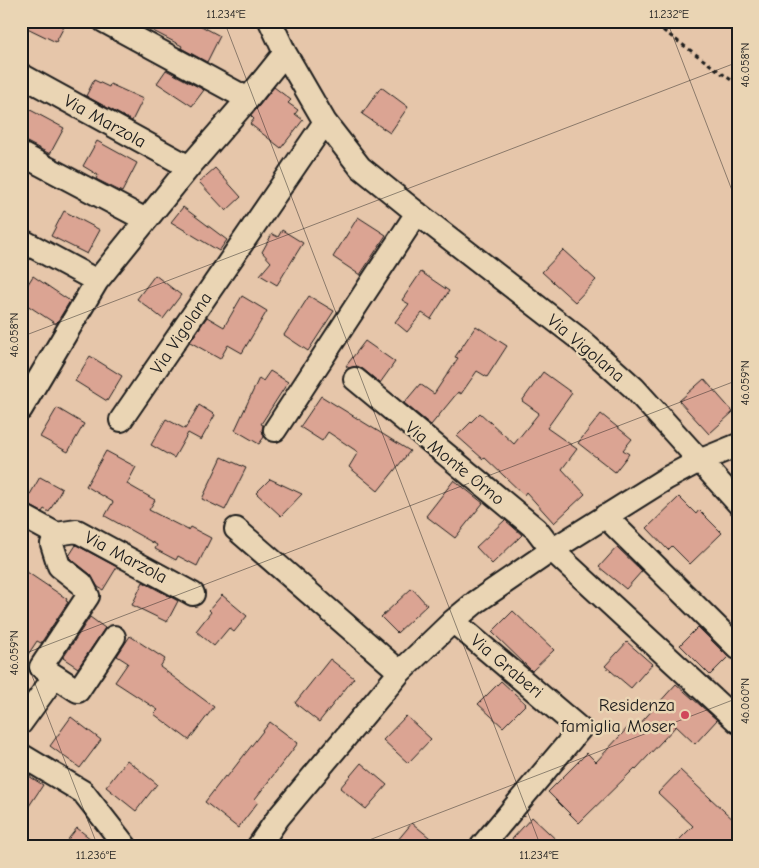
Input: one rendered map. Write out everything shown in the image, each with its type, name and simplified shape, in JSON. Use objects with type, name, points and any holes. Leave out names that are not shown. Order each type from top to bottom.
[{"type":"street","points":[[104,21],[248,99]]},
{"type":"street","name":"Via Vigolana","points":[[270,21],[325,122],[360,167],[416,213],[585,344],[634,388],[738,503]]},
{"type":"street","points":[[21,409],[97,281],[189,167],[286,53]]},
{"type":"street","name":"Via Marzola","points":[[21,75],[189,167]]},
{"type":"street","name":"Via Vigolana","points":[[121,420],[325,122]]},
{"type":"street","points":[[21,154],[146,220]]},
{"type":"street","points":[[275,430],[416,213]]},
{"type":"street","points":[[21,240],[97,281]]},
{"type":"street","name":"Via Monte Orno","points":[[354,380],[536,529],[552,550],[738,722]]},
{"type":"street","name":"Via Graberi","points":[[258,847],[278,818],[400,672],[453,621],[476,602],[605,516],[667,478],[699,461],[738,445]]},
{"type":"street","points":[[21,515],[56,534],[52,544],[59,566],[82,584],[88,596],[41,667],[78,691],[114,637]]},
{"type":"street","points":[[605,516],[738,648]]},
{"type":"street","points":[[236,529],[400,672]]},
{"type":"street","name":"Via Marzola","points":[[56,534],[77,531],[193,594]]},
{"type":"street","name":"Via Graberi","points":[[453,621],[580,729],[481,847]]},
{"type":"street","points":[[21,723],[55,676]]},
{"type":"street","points":[[21,755],[83,792],[126,847]]},
{"type":"path","points":[[650,21],[738,85]]},
{"type":"building","points":[[21,21],[67,21],[56,42],[21,25]]},
{"type":"building","points":[[134,21],[192,21],[220,36],[207,62],[181,48],[182,46]]},
{"type":"building","points":[[166,70],[204,90],[192,106],[157,83]]},
{"type":"building","points":[[94,80],[109,87],[110,84],[143,99],[132,121],[86,96]]},
{"type":"building","points":[[274,87],[291,100],[288,103],[298,110],[295,114],[303,120],[281,148],[250,124],[254,119],[251,116]]},
{"type":"building","points":[[381,87],[408,107],[390,133],[362,114]]},
{"type":"building","points":[[21,105],[64,128],[50,154],[27,142],[21,141]]},
{"type":"building","points":[[97,141],[137,163],[122,192],[96,179],[98,175],[83,166]]},
{"type":"building","points":[[215,168],[241,197],[226,211],[199,182]]},
{"type":"building","points":[[183,207],[227,240],[219,251],[171,222]]},
{"type":"building","points":[[64,211],[100,230],[87,254],[51,236]]},
{"type":"building","points":[[358,217],[386,235],[360,275],[333,257]]},
{"type":"building","points":[[282,230],[303,243],[277,285],[260,275],[271,262],[262,252],[272,234],[278,237]]},
{"type":"building","points":[[563,250],[596,280],[575,302],[542,272]]},
{"type":"building","points":[[421,272],[449,291],[431,319],[422,313],[407,332],[395,322],[409,304],[402,300]]},
{"type":"building","points":[[155,275],[181,295],[163,319],[137,299]]},
{"type":"building","points":[[33,276],[70,301],[56,324],[21,301],[21,295]]},
{"type":"building","points":[[242,296],[267,311],[242,353],[228,345],[220,359],[190,342],[207,317],[224,327]]},
{"type":"building","points":[[309,296],[334,311],[308,351],[284,335]]},
{"type":"building","points":[[476,326],[507,346],[487,377],[477,371],[461,394],[458,392],[431,425],[404,403],[420,384],[434,394],[458,358],[455,357]]},
{"type":"building","points":[[365,341],[395,362],[380,383],[357,366],[349,368],[346,366]]},
{"type":"building","points":[[90,356],[122,376],[107,401],[75,381]]},
{"type":"building","points":[[270,371],[288,382],[261,424],[263,425],[264,437],[259,444],[235,430],[259,378],[263,381]]},
{"type":"building","points":[[543,372],[572,393],[547,428],[577,449],[562,469],[585,494],[554,523],[526,492],[524,495],[484,457],[483,459],[457,436],[480,413],[514,444],[539,413],[522,401]]},
{"type":"building","points":[[704,379],[733,412],[709,434],[679,401]]},
{"type":"building","points":[[321,396],[410,451],[378,491],[349,467],[358,452],[328,432],[322,441],[300,427]]},
{"type":"building","points":[[199,405],[215,415],[201,440],[188,433],[174,458],[151,445],[166,419],[185,429]]},
{"type":"building","points":[[57,408],[84,424],[68,452],[40,437]]},
{"type":"building","points":[[601,414],[632,439],[623,450],[629,454],[615,472],[578,443]]},
{"type":"building","points":[[106,451],[136,467],[127,484],[155,500],[149,510],[188,530],[190,527],[211,538],[197,566],[178,556],[176,560],[155,549],[157,545],[105,516],[113,502],[86,486]]},
{"type":"building","points":[[222,457],[246,468],[225,510],[202,499]]},
{"type":"building","points":[[40,477],[62,489],[49,512],[44,509],[42,512],[25,503]]},
{"type":"building","points":[[270,479],[302,494],[281,516],[256,493]]},
{"type":"building","points":[[454,480],[483,503],[455,538],[426,516]]},
{"type":"building","points":[[679,497],[696,514],[699,510],[722,533],[690,564],[672,546],[668,550],[647,528]]},
{"type":"building","points":[[505,520],[522,535],[492,564],[476,547]]},
{"type":"building","points":[[76,545],[117,567],[103,590],[98,587],[90,574],[70,558],[69,556]]},
{"type":"building","points":[[617,547],[642,571],[626,589],[599,567]]},
{"type":"building","points":[[21,568],[67,599],[66,601],[68,602],[41,643],[37,641],[21,665]]},
{"type":"building","points":[[143,582],[178,601],[167,622],[132,605]]},
{"type":"building","points":[[412,588],[427,605],[397,633],[381,617]]},
{"type":"building","points":[[222,595],[247,616],[234,632],[229,628],[214,646],[196,631],[211,612],[209,610]]},
{"type":"building","points":[[513,611],[554,650],[532,671],[492,632]]},
{"type":"building","points":[[90,617],[105,628],[78,668],[63,658]]},
{"type":"building","points":[[698,627],[728,657],[710,675],[680,645]]},
{"type":"building","points":[[130,636],[165,659],[160,667],[214,707],[189,740],[154,714],[158,710],[115,682],[128,663],[117,656]]},
{"type":"building","points":[[627,642],[652,664],[631,688],[605,666]]},
{"type":"building","points":[[330,659],[354,678],[319,722],[295,703]]},
{"type":"building","points":[[501,681],[526,704],[503,727],[478,704]]},
{"type":"building","points":[[676,684],[717,720],[695,744],[676,726],[636,769],[579,823],[548,792],[587,753],[596,762],[632,723],[637,727]]},
{"type":"building","points":[[406,716],[431,739],[408,763],[383,740]]},
{"type":"building","points":[[71,717],[101,740],[80,768],[50,746]]},
{"type":"building","points":[[270,722],[298,743],[255,799],[258,802],[238,828],[205,802]]},
{"type":"building","points":[[127,760],[157,784],[136,811],[106,787]]},
{"type":"building","points":[[361,763],[387,785],[366,809],[340,788]]},
{"type":"building","points":[[680,770],[738,824],[738,847],[672,847],[693,826],[658,793]]},
{"type":"building","points":[[21,771],[43,785],[21,818]]},
{"type":"building","points":[[532,817],[564,847],[505,847]]},
{"type":"building","points":[[412,823],[441,847],[392,847]]},
{"type":"building","points":[[77,828],[101,847],[62,847]]},
{"type":"place","name":"Residenza famiglia Moser","points":[[685,715]]}]
